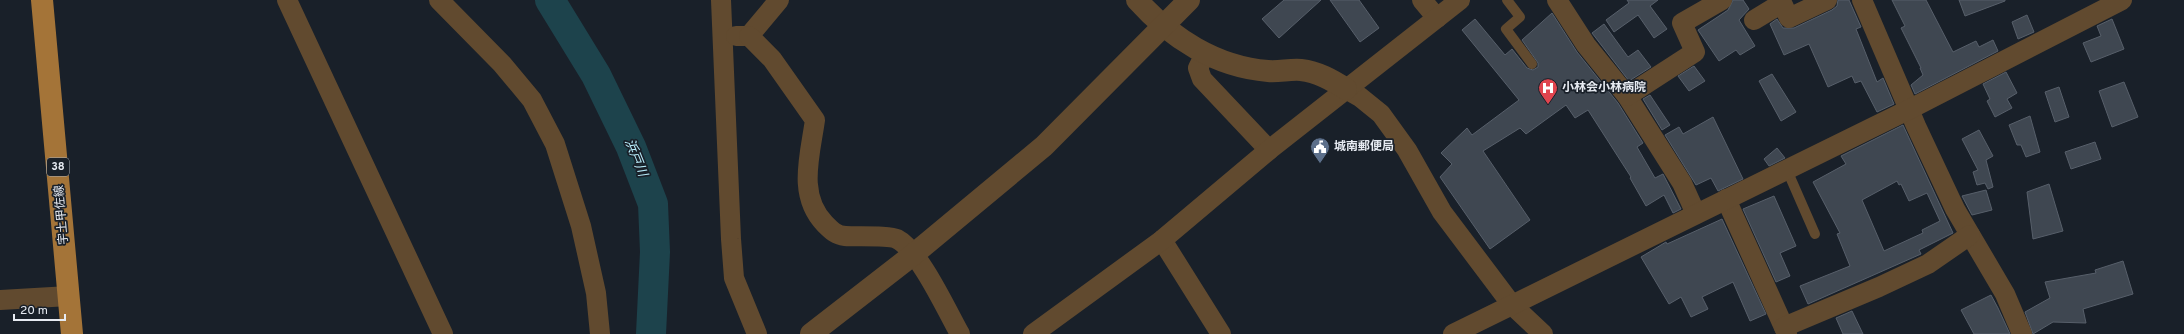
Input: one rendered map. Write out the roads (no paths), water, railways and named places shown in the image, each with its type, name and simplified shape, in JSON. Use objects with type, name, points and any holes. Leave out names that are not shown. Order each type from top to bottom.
[{"type":"main road","name":"宇土甲佐線","points":[[42,0],[72,334]]},
{"type":"street","points":[[287,0],[443,334]]},
{"type":"street","points":[[440,0],[502,64],[532,100],[555,144],[581,226],[596,293],[600,334]]},
{"type":"street","points":[[721,0],[734,278],[756,334]]},
{"type":"street","points":[[749,36],[779,0]]},
{"type":"street","points":[[1137,0],[1187,44],[1205,54],[1234,66],[1268,71],[1302,70],[1328,78],[1360,97],[1381,114],[1407,150],[1442,212],[1512,305],[1543,334]]},
{"type":"street","points":[[811,334],[914,254],[1044,146],[1188,0]]},
{"type":"street","points":[[1422,0],[1437,18]]},
{"type":"street","points":[[1033,334],[1162,240],[1269,150],[1460,0]]},
{"type":"street","points":[[1557,0],[1586,45],[1627,96],[1682,184],[1696,214]]},
{"type":"street","points":[[1627,96],[1695,52],[1682,23],[1722,0]]},
{"type":"street","points":[[1754,20],[1782,2],[1789,18],[1827,0]]},
{"type":"street","points":[[1862,0],[1955,209],[2005,294],[2022,334]]},
{"type":"street","points":[[1453,334],[1910,109],[2122,0]]},
{"type":"street","points":[[723,37],[749,36],[772,59],[815,120],[807,192],[822,221],[834,234],[844,236],[896,238],[914,254],[960,334]]},
{"type":"street","points":[[1205,54],[1198,68],[1202,78],[1269,150]]},
{"type":"street","points":[[1726,199],[1786,331],[1928,264],[1970,235]]},
{"type":"street","points":[[1162,240],[1220,334]]},
{"type":"street","points":[[0,300],[69,296]]},
{"type":"lane","points":[[1507,0],[1520,17],[1506,28],[1532,64]]},
{"type":"lane","points":[[1787,170],[1815,234]]},
{"type":"waterway","name":"浜戸川","points":[[550,0],[596,75],[631,147],[653,204],[655,252],[651,334]]},
{"type":"place","name":"小林会小林病院","points":[[1548,105]]},
{"type":"place","name":"城南郵便局","points":[[1320,164]]}]
